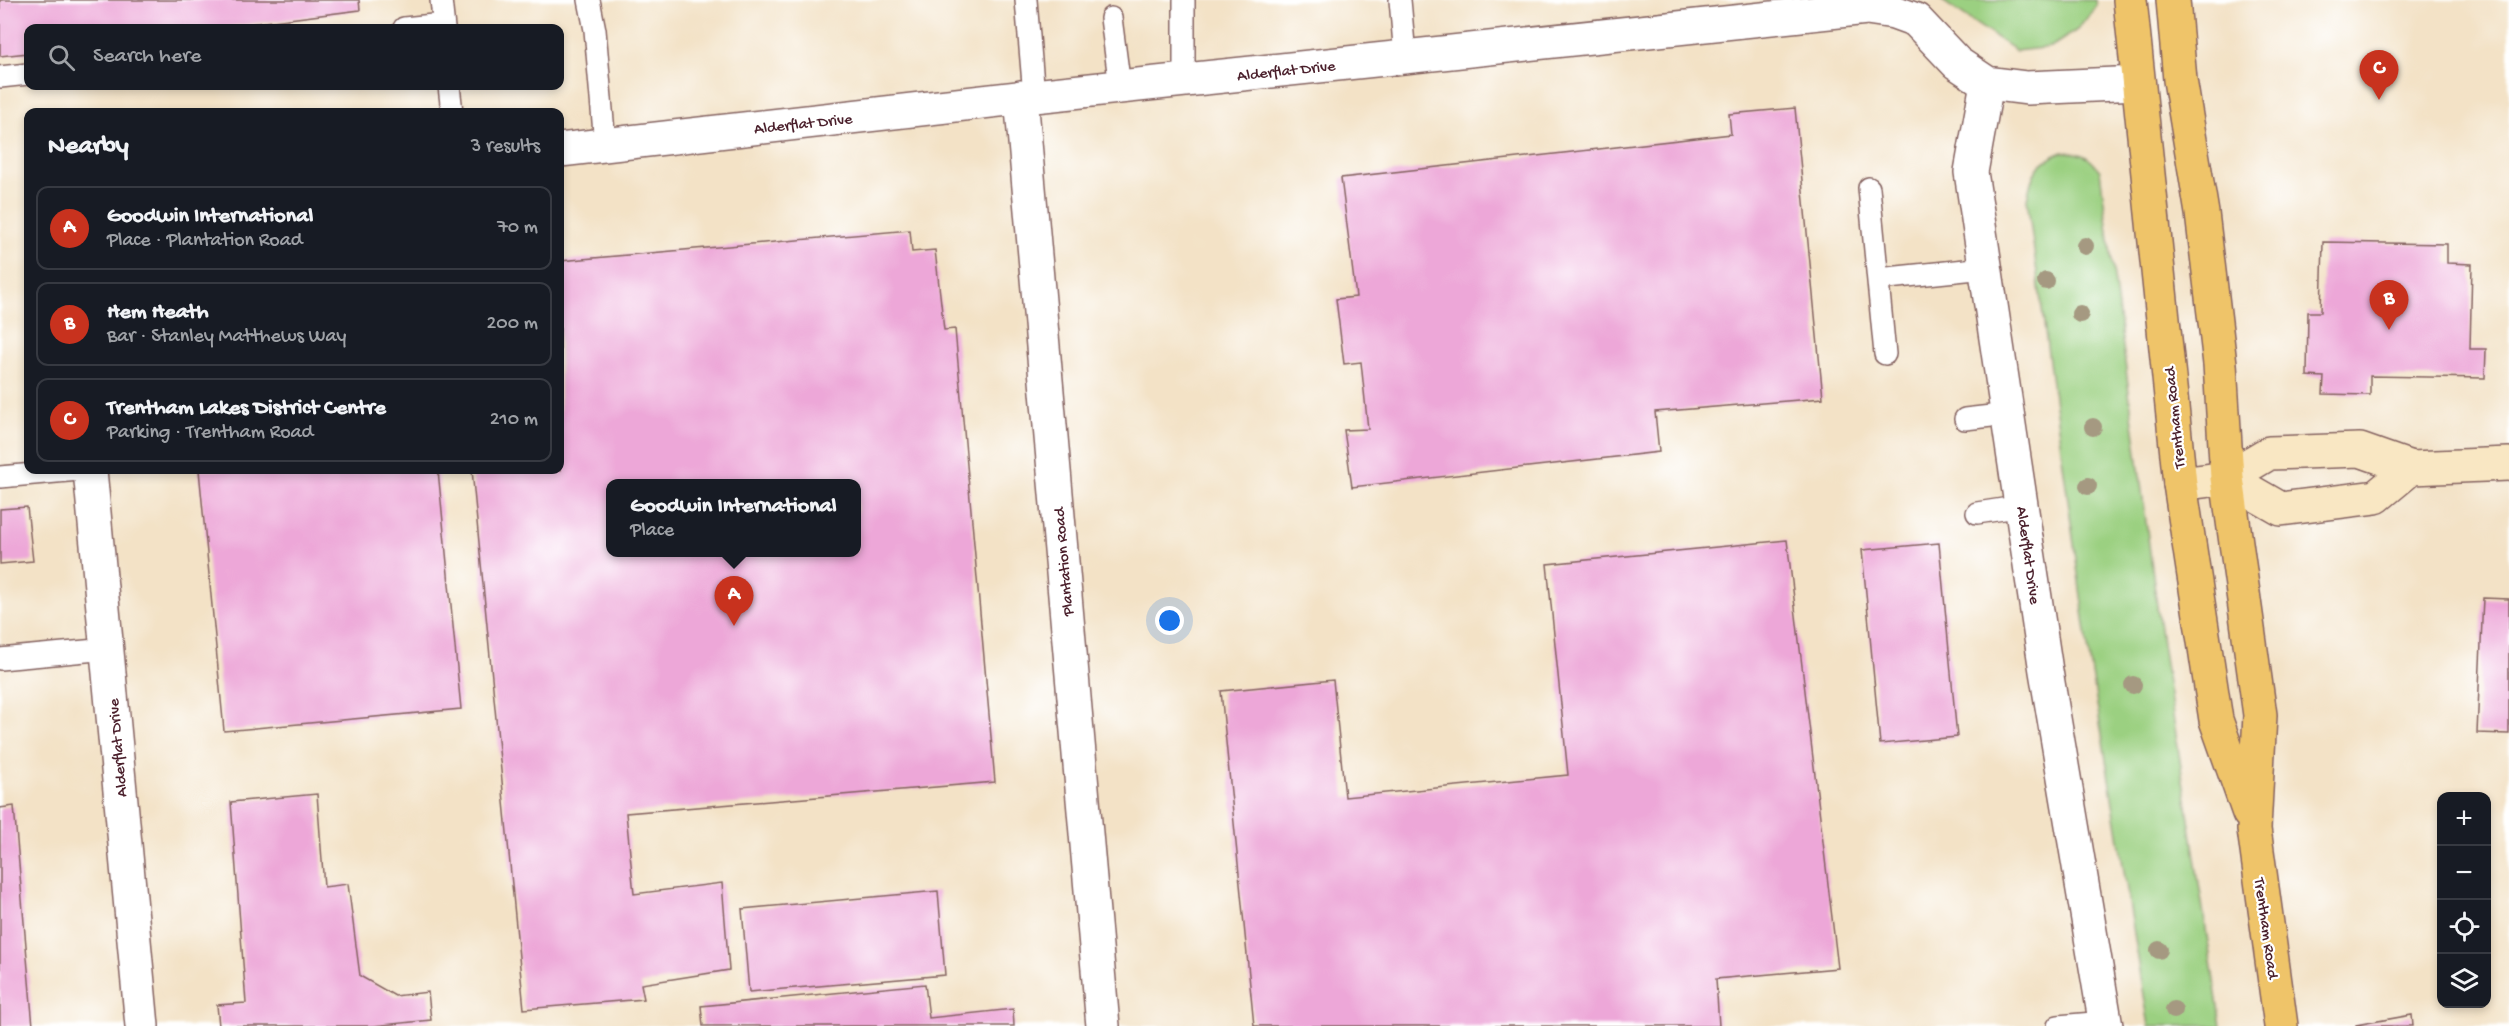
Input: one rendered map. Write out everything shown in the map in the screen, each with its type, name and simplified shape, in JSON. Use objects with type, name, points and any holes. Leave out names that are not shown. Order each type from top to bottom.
[{"type":"main road","name":"Trentham Road","points":[[2130,0],[2180,484],[2216,720],[2254,829]]},
{"type":"main road","name":"Trentham Road","points":[[2173,0],[2180,80],[2202,213],[2220,364],[2227,478],[2260,715],[2254,829],[2281,1026]]},
{"type":"main road","points":[[2180,484],[2227,478],[2269,453],[2360,450],[2411,468],[2509,464]]},
{"type":"main road","points":[[2227,478],[2281,509],[2376,497],[2411,468]]},
{"type":"street","name":"Alderflat Drive","points":[[564,149],[1405,56],[1750,10],[1867,8],[1894,12],[1916,20],[1958,63],[1987,83],[2027,88],[2138,83]]},
{"type":"street","name":"Alderflat Drive","points":[[1987,83],[1971,172],[2046,671],[2105,1024]]},
{"type":"street","name":"Plantation Road","points":[[1028,97],[1103,1026]]},
{"type":"street","name":"Alderflat Drive","points":[[90,474],[142,1026]]},
{"type":"lane","points":[[441,0],[444,24]]},
{"type":"lane","points":[[589,0],[595,30],[605,144]]},
{"type":"lane","points":[[1026,0],[1028,97]]},
{"type":"lane","points":[[1184,0],[1184,80]]},
{"type":"lane","points":[[1400,0],[1405,56]]},
{"type":"lane","points":[[1111,18],[1120,87]]},
{"type":"lane","points":[[0,77],[24,74]]},
{"type":"lane","points":[[449,90],[452,108]]},
{"type":"lane","points":[[1869,188],[1885,354]]},
{"type":"lane","points":[[1878,279],[1985,268]]},
{"type":"lane","points":[[1965,419],[2009,414]]},
{"type":"lane","points":[[0,477],[34,474]]},
{"type":"lane","points":[[1977,513],[2023,506]]},
{"type":"lane","points":[[0,659],[107,649]]},
{"type":"lane","points":[[2058,1026],[2105,1024]]},
{"type":"green space","points":[[1941,0],[2096,0],[2097,6],[2077,30],[2051,47],[2016,51]]},
{"type":"green space","points":[[2063,152],[2084,156],[2092,161],[2100,171],[2162,644],[2221,1026],[2149,1026],[2089,655],[2027,199],[2037,170],[2046,160]]},
{"type":"building","points":[[0,0],[359,0],[360,10],[250,24],[24,24],[24,53],[0,56]]},
{"type":"building","points":[[1795,108],[1823,398],[1655,412],[1659,452],[1352,487],[1344,430],[1368,429],[1361,362],[1344,364],[1336,299],[1356,297],[1341,178],[1731,134],[1729,114]]},
{"type":"building","points":[[910,230],[912,252],[935,250],[944,330],[955,329],[995,782],[626,813],[634,894],[722,883],[729,970],[641,984],[644,999],[524,1009],[472,474],[564,474],[564,261]]},
{"type":"building","points":[[2323,242],[2447,244],[2447,263],[2472,264],[2470,349],[2486,349],[2485,378],[2370,376],[2370,395],[2323,394],[2324,377],[2307,376],[2308,312],[2321,312]]},
{"type":"building","points":[[199,474],[438,474],[461,709],[224,731]]},
{"type":"building","points":[[27,507],[33,561],[0,564],[0,509]]},
{"type":"building","points":[[1787,540],[1838,968],[1716,979],[1719,1026],[1254,1026],[1221,691],[1333,680],[1345,797],[1568,775],[1547,564]]},
{"type":"building","points":[[1939,543],[1957,737],[1880,744],[1862,550]]},
{"type":"building","points":[[2483,598],[2509,599],[2509,734],[2477,733]]},
{"type":"building","points":[[317,794],[324,887],[348,884],[360,976],[395,996],[428,992],[431,1020],[373,1026],[219,1026],[217,1005],[246,1003],[231,802]]},
{"type":"building","points":[[14,806],[33,1026],[0,1026],[0,808]]},
{"type":"building","points":[[938,891],[945,975],[749,992],[742,909]]},
{"type":"building","points":[[925,984],[929,1018],[1013,1009],[1014,1026],[703,1026],[701,1006]]},
{"type":"building","points":[[2412,1015],[2413,1026],[2356,1026],[2356,1025]]},
{"type":"place","name":"Trentham Lakes District Centre","points":[[2379,100]]},
{"type":"place","name":"Hem Heath","points":[[2389,330]]},
{"type":"place","name":"Goodwin International","points":[[734,626]]}]
